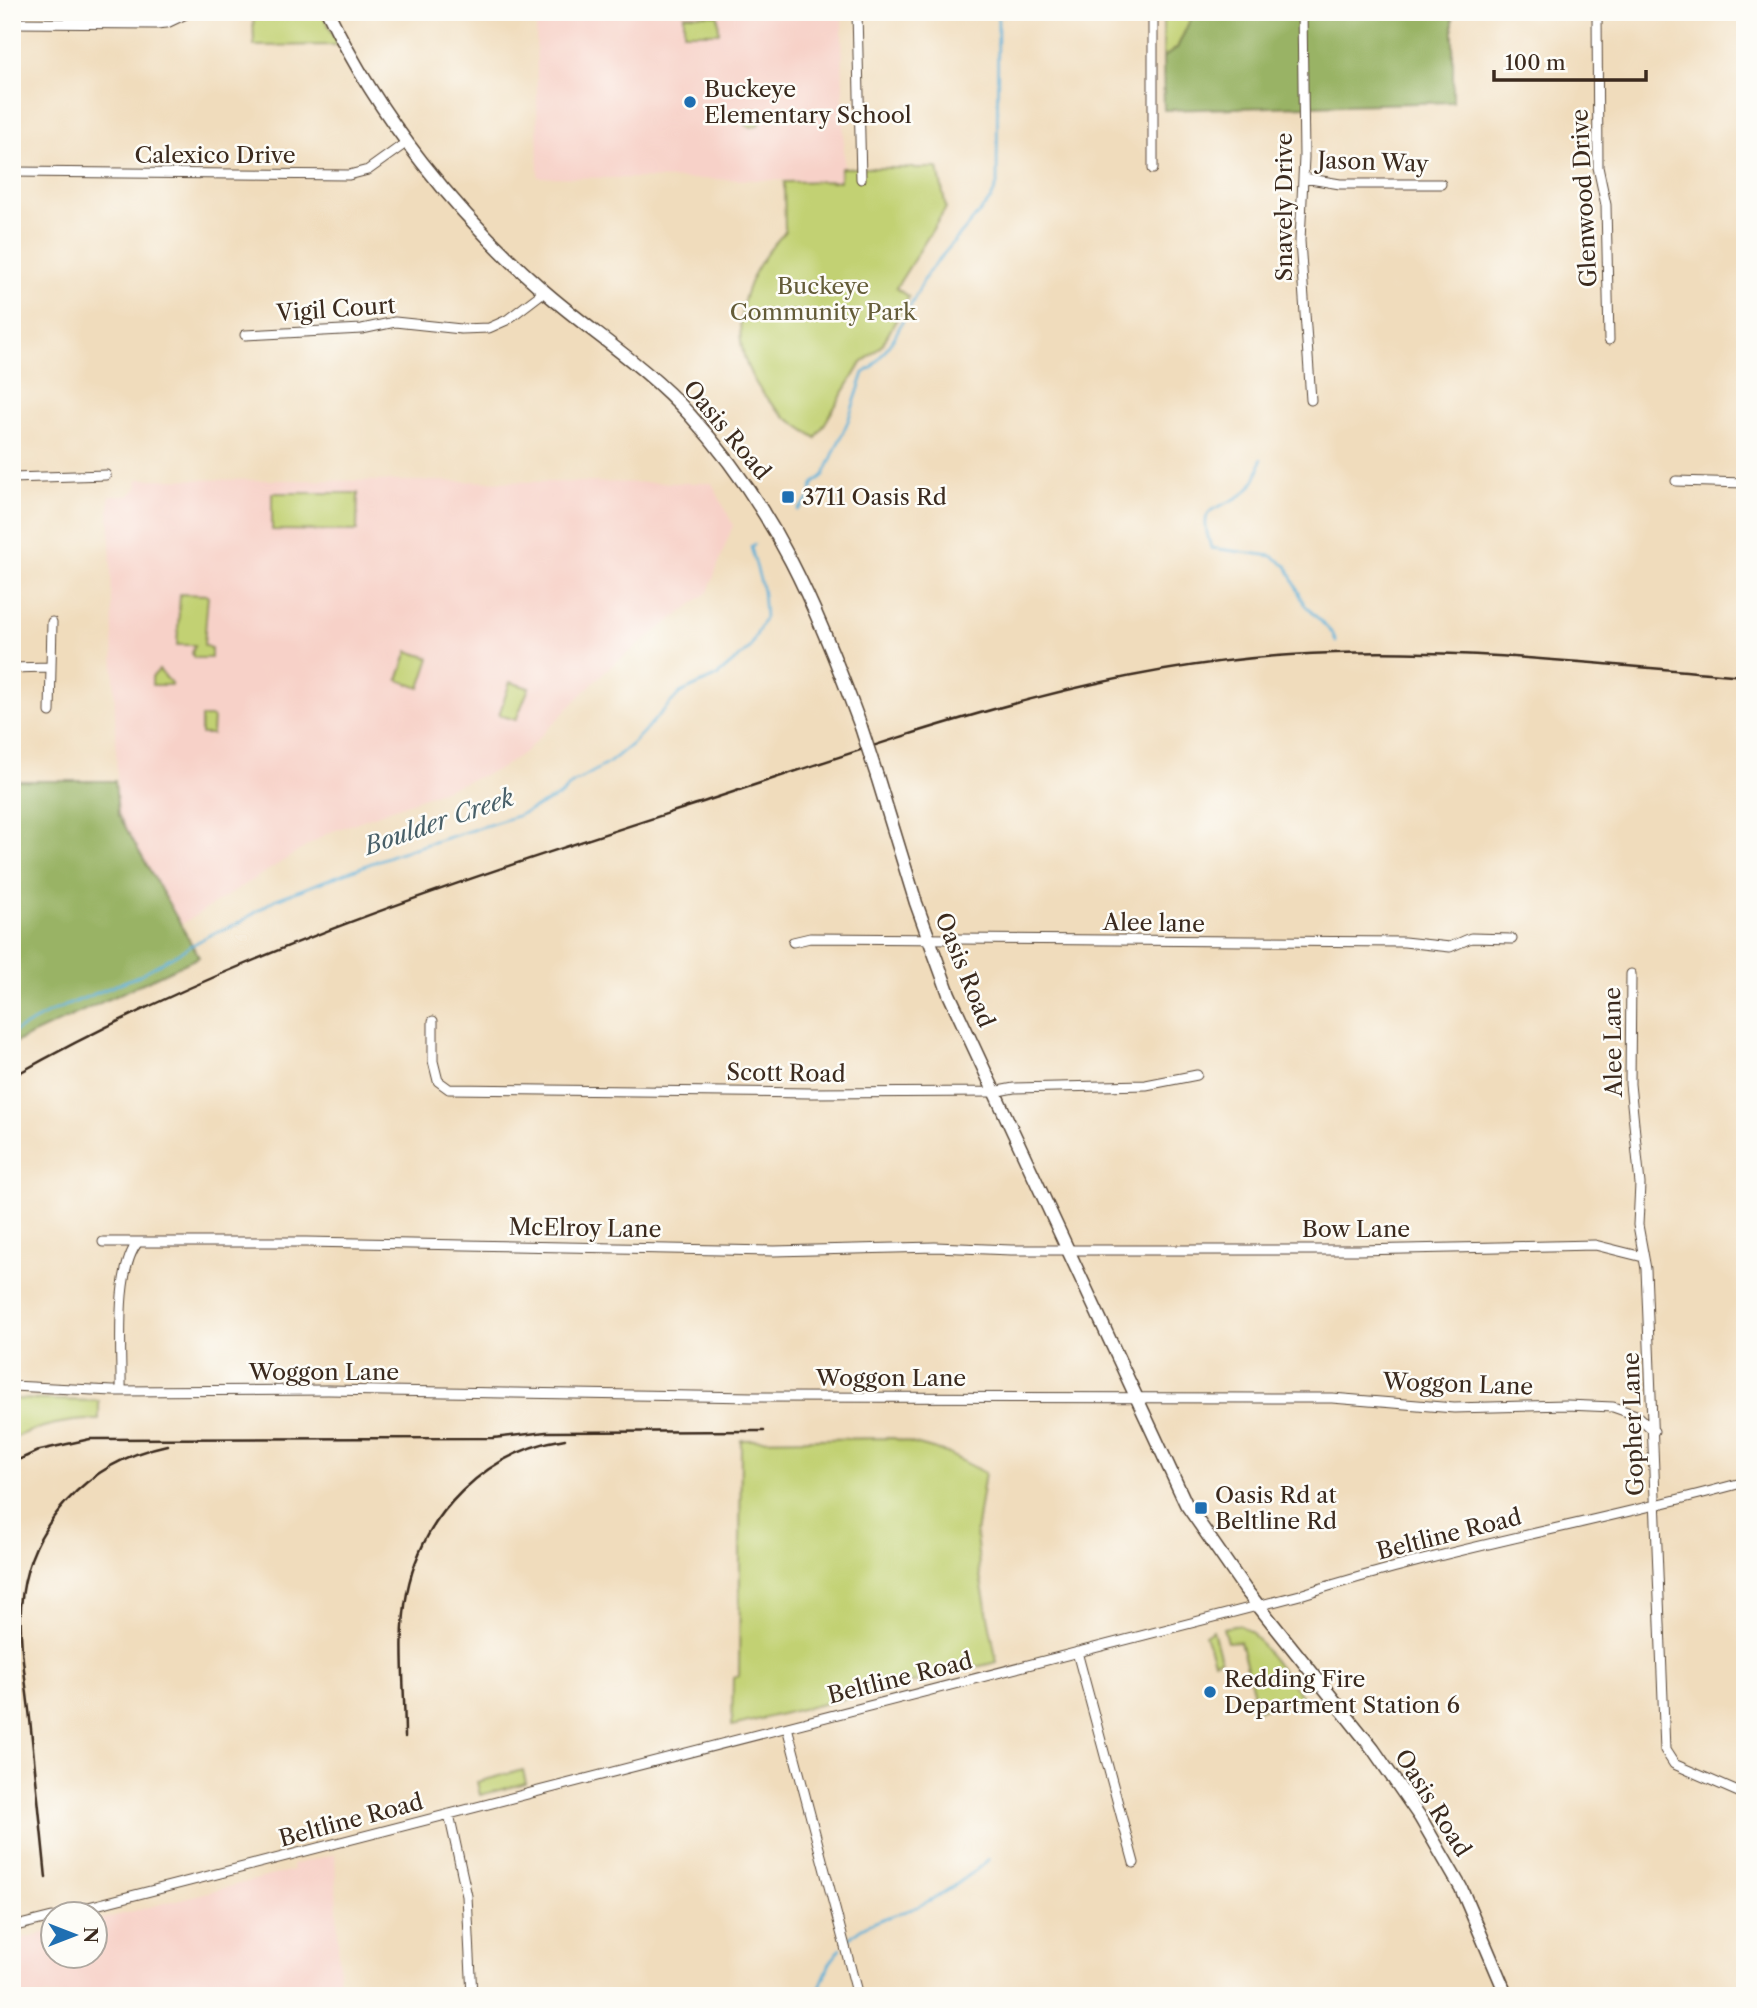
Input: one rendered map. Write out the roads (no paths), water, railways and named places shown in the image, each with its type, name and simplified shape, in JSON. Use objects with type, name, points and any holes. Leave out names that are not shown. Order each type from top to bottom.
[{"type":"main road","name":"Oasis Road","points":[[328,12],[364,77],[407,142],[470,218],[545,291],[667,391],[706,432],[752,491],[779,534],[815,608],[861,727],[928,939],[993,1092],[1186,1504],[1258,1606],[1373,1749],[1426,1826],[1465,1898],[1507,1996]]},
{"type":"street","points":[[857,12],[861,179]]},
{"type":"street","points":[[1153,12],[1153,169]]},
{"type":"street","name":"Snavely Drive","points":[[1302,12],[1304,178],[1300,241],[1311,400]]},
{"type":"street","name":"Glenwood Drive","points":[[1597,12],[1598,167],[1606,205],[1609,340]]},
{"type":"street","points":[[12,23],[156,24],[167,23],[186,13]]},
{"type":"street","name":"Calexico Drive","points":[[12,172],[349,175],[368,170],[407,142]]},
{"type":"street","name":"Jason Way","points":[[1304,178],[1348,184],[1441,184]]},
{"type":"street","name":"Vigil Court","points":[[245,335],[362,329],[395,322],[461,329],[489,328],[507,320],[545,291]]},
{"type":"street","points":[[12,478],[106,475]]},
{"type":"street","points":[[1676,481],[1745,483]]},
{"type":"street","points":[[50,712],[52,622]]},
{"type":"street","points":[[12,668],[49,667]]},
{"type":"street","name":"Alee lane","points":[[793,942],[810,938],[1404,942],[1450,947],[1471,938],[1512,939]]},
{"type":"street","name":"Alee Lane","points":[[1631,974],[1633,1110]]},
{"type":"street","name":"Scott Road","points":[[433,1021],[433,1061],[438,1081],[449,1088],[811,1093],[993,1092],[1014,1088],[1146,1085],[1197,1075]]},
{"type":"street","name":"Gopher Lane","points":[[1633,1110],[1640,1184],[1638,1225],[1643,1257],[1654,1431],[1664,1750],[1674,1764],[1745,1795]]},
{"type":"street","name":"McElroy Lane","points":[[103,1242],[306,1242],[774,1251],[1067,1248]]},
{"type":"street","points":[[121,1391],[124,1278],[129,1252],[138,1242]]},
{"type":"street","name":"Bow Lane","points":[[1067,1248],[1358,1250],[1595,1245],[1643,1257]]},
{"type":"street","name":"Woggon Lane","points":[[12,1386],[121,1391],[328,1390],[753,1397],[1332,1398],[1454,1408],[1567,1405],[1613,1408],[1636,1415],[1654,1431]]},
{"type":"street","name":"Beltline Road","points":[[108,1902],[1258,1606],[1386,1568],[1656,1506],[1745,1482]]},
{"type":"street","points":[[1077,1652],[1134,1863]]},
{"type":"street","points":[[787,1727],[858,1996]]},
{"type":"street","points":[[449,1814],[467,1896],[472,1996]]},
{"type":"street","points":[[12,1927],[38,1920]]},
{"type":"waterway","name":"Boulder Creek","points":[[798,510],[810,498],[813,484],[824,475],[848,421],[864,373],[873,367],[894,338],[928,272],[991,199],[997,185],[998,12]]},
{"type":"waterway","points":[[1261,459],[1257,476],[1250,487],[1208,514],[1206,528],[1211,548],[1272,556],[1287,566],[1304,604],[1333,634],[1336,642]]},
{"type":"waterway","name":"Boulder Creek","points":[[12,1033],[53,1011],[138,976],[208,936],[239,923],[274,900],[398,853],[517,816],[561,795],[572,784],[610,762],[632,744],[680,693],[717,676],[750,648],[765,617],[763,591],[751,547],[754,544]]},
{"type":"waterway","points":[[848,1940],[863,1927],[912,1909],[939,1895],[965,1879],[989,1859]]},
{"type":"waterway","points":[[816,1996],[830,1963],[841,1948]]},
{"type":"railway","points":[[12,1077],[95,1032],[181,992],[355,920],[443,888],[925,729],[1069,689],[1216,662],[1348,653],[1405,652],[1518,657],[1745,676]]},
{"type":"railway","points":[[12,1463],[40,1450],[90,1439],[493,1438],[546,1432],[764,1431]]},
{"type":"railway","points":[[405,1737],[402,1646],[404,1610],[415,1564],[427,1538],[443,1513],[462,1491],[484,1472],[509,1457],[536,1446],[565,1439]]},
{"type":"railway","points":[[46,1878],[22,1649],[21,1607],[26,1577],[35,1549],[49,1524],[66,1502],[87,1482],[138,1453],[167,1445]]},
{"type":"place","name":"Buckeye Elementary School","points":[[690,102]]},
{"type":"place","name":"3711 Oasis Rd","points":[[788,497]]},
{"type":"place","name":"Oasis Rd at Beltline Rd","points":[[1201,1508]]},
{"type":"place","name":"Redding Fire Department Station 6","points":[[1210,1692]]},
{"type":"park label","name":"Buckeye Community Park","points":[[823,299]]}]
